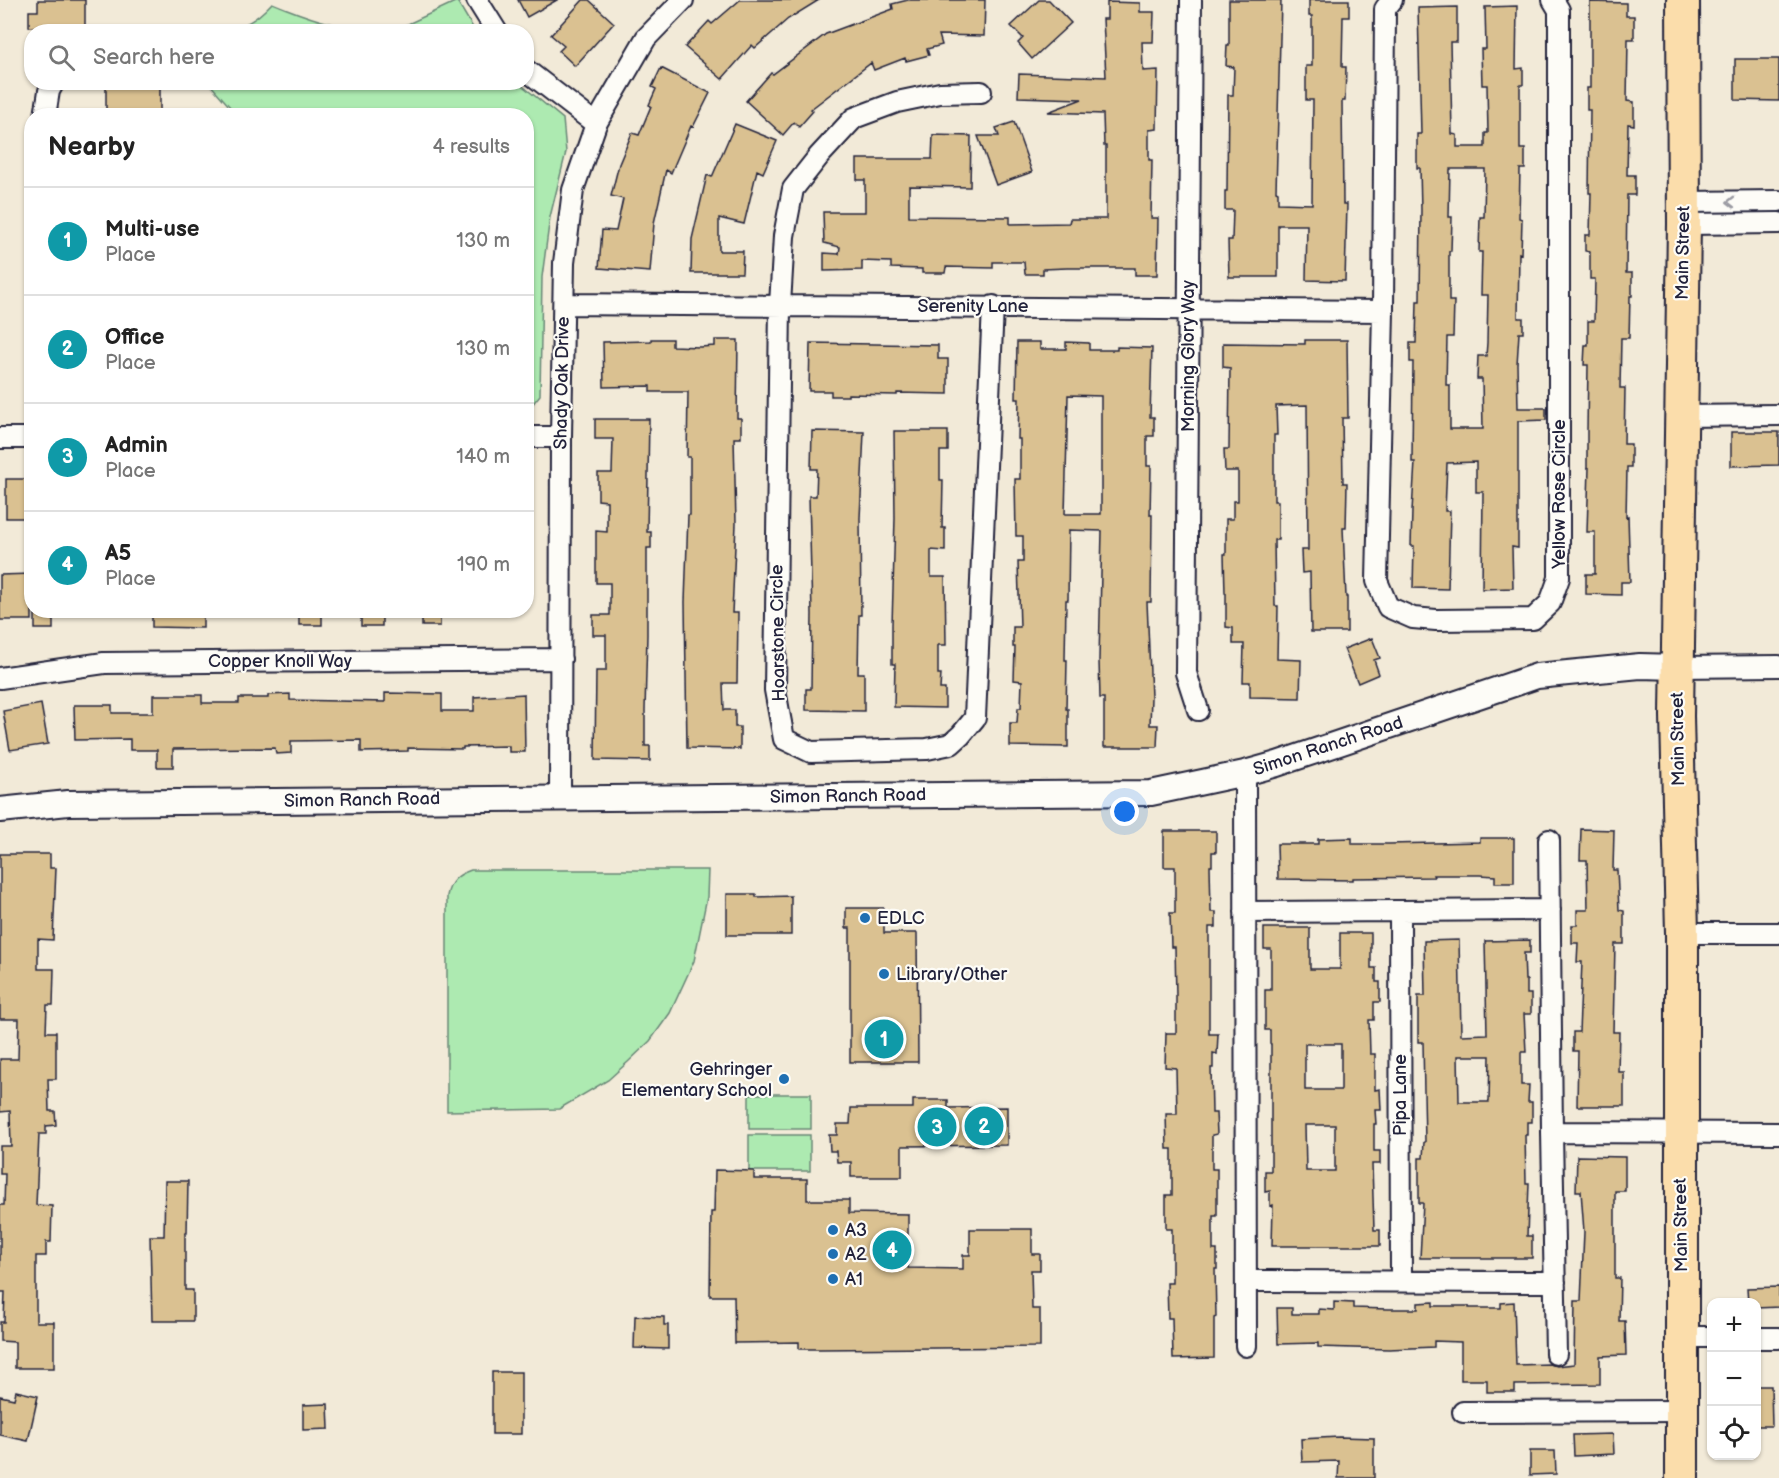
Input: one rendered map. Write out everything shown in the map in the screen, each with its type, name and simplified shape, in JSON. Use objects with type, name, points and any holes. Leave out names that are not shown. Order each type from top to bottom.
[{"type":"main road","name":"Main Street","points":[[1682,1478],[1682,1411],[1697,1337],[1681,1134],[1682,933],[1677,716],[1684,213],[1683,0]]},
{"type":"street","points":[[477,0],[492,24]]},
{"type":"street","name":"Shady Oak Drive","points":[[560,799],[564,263],[573,190],[596,124],[646,38],[683,0]]},
{"type":"street","name":"Morning Glory Way","points":[[1191,0],[1186,673],[1198,710]]},
{"type":"street","name":"Yellow Rose Circle","points":[[1392,0],[1385,9],[1383,310],[1377,580],[1388,607],[1413,618],[1436,620],[1533,619],[1550,603],[1559,578],[1559,10],[1553,0]]},
{"type":"street","points":[[534,76],[596,124]]},
{"type":"street","points":[[46,108],[50,90]]},
{"type":"street","points":[[780,305],[784,236],[792,189],[854,118],[897,102],[940,93],[981,92]]},
{"type":"street","points":[[1684,213],[1779,201]]},
{"type":"street","points":[[1684,213],[1779,223]]},
{"type":"street","name":"Serenity Lane","points":[[564,304],[1383,310]]},
{"type":"street","name":"Hoarstone Circle","points":[[780,305],[775,690],[784,739],[811,752],[927,749],[951,744],[975,718],[993,306]]},
{"type":"street","points":[[1681,416],[1779,415]]},
{"type":"street","points":[[534,437],[561,436]]},
{"type":"street","points":[[0,438],[24,438]]},
{"type":"street","name":"Copper Knoll Way","points":[[0,678],[104,663],[561,659]]},
{"type":"street","name":"Simon Ranch Road","points":[[0,810],[68,803],[1151,793],[1277,765],[1537,676],[1640,666],[1678,667]]},
{"type":"street","points":[[1678,667],[1779,666]]},
{"type":"street","points":[[1245,773],[1246,1346]]},
{"type":"street","points":[[1549,840],[1556,1354]]},
{"type":"street","points":[[1245,912],[1550,910]]},
{"type":"street","name":"Pipa Lane","points":[[1400,911],[1401,1280]]},
{"type":"street","points":[[1682,933],[1779,933]]},
{"type":"street","points":[[1552,1132],[1779,1133]]},
{"type":"street","points":[[1246,1281],[1555,1282]]},
{"type":"street","points":[[1761,1338],[1779,1338]]},
{"type":"street","points":[[1463,1412],[1682,1411]]},
{"type":"green space","points":[[457,1],[471,24],[408,24]]},
{"type":"green space","points":[[272,3],[333,24],[245,24]]},
{"type":"green space","points":[[215,90],[528,90],[563,119],[566,152],[550,217],[542,277],[540,395],[534,402],[534,108],[231,108]]},
{"type":"green space","points":[[471,870],[708,870],[707,897],[694,961],[670,1013],[650,1041],[608,1080],[559,1109],[447,1111],[447,896],[455,879]]},
{"type":"green space","points":[[749,1094],[811,1094],[811,1129],[749,1129]]},
{"type":"green space","points":[[749,1135],[810,1135],[810,1171],[749,1171]]},
{"type":"building","points":[[38,0],[85,0],[85,24],[29,24],[29,11],[38,11]]},
{"type":"building","points":[[518,0],[557,0],[527,17]]},
{"type":"building","points":[[583,0],[589,0],[614,23],[575,66],[559,51],[564,46],[551,35]]},
{"type":"building","points":[[740,0],[819,0],[788,19],[755,48],[752,45],[722,79],[685,47],[709,21],[712,24]]},
{"type":"building","points":[[908,0],[985,0],[984,36],[939,35],[942,45],[927,49],[929,55],[906,61],[905,58],[874,70],[871,63],[811,109],[813,111],[799,127],[794,122],[783,135],[746,101],[771,73],[773,74],[826,34],[893,9],[892,4]]},
{"type":"building","points":[[1039,0],[1049,0],[1071,23],[1032,59],[1018,43],[1023,38],[1011,26]]},
{"type":"building","points":[[1229,0],[1281,0],[1276,191],[1278,192],[1278,203],[1312,204],[1313,100],[1306,100],[1306,66],[1312,66],[1312,16],[1309,16],[1309,0],[1349,0],[1349,17],[1343,17],[1342,67],[1346,67],[1345,101],[1342,101],[1343,204],[1347,204],[1345,281],[1306,280],[1307,225],[1278,225],[1278,277],[1229,277],[1228,240],[1232,240],[1233,210],[1225,210],[1225,191],[1227,191],[1228,95],[1233,95],[1234,67],[1226,66],[1227,45],[1229,45]]},
{"type":"building","points":[[1107,2],[1140,3],[1140,12],[1154,12],[1153,42],[1142,42],[1143,71],[1158,70],[1157,129],[1149,130],[1149,160],[1152,160],[1151,218],[1158,218],[1157,275],[1135,275],[1135,268],[1043,269],[1043,274],[1025,274],[1024,262],[993,262],[993,268],[946,267],[945,273],[922,273],[922,269],[891,268],[891,262],[862,261],[862,270],[824,271],[824,253],[839,254],[840,247],[824,243],[823,212],[865,212],[865,180],[857,180],[857,159],[932,159],[933,135],[971,136],[970,187],[909,186],[909,216],[1010,217],[1010,224],[1069,223],[1070,219],[1106,219],[1106,146],[1104,146],[1103,114],[1048,112],[1082,99],[1018,97],[1019,74],[1106,77],[1103,19],[1107,19]]},
{"type":"building","points":[[1590,2],[1626,3],[1626,16],[1634,16],[1634,39],[1628,39],[1627,101],[1634,102],[1634,125],[1628,124],[1627,175],[1635,175],[1635,195],[1627,195],[1626,273],[1632,273],[1632,296],[1630,296],[1629,338],[1621,338],[1620,388],[1625,388],[1624,444],[1631,444],[1631,467],[1627,467],[1626,517],[1628,516],[1630,582],[1621,582],[1621,595],[1586,594],[1586,574],[1595,574],[1595,532],[1587,532],[1588,365],[1584,365],[1585,345],[1588,345],[1588,321],[1594,321],[1595,279],[1590,279],[1590,252],[1585,251],[1585,235],[1590,235],[1591,193],[1589,193],[1590,110],[1587,110],[1587,88],[1590,88]]},
{"type":"building","points":[[1517,6],[1516,69],[1523,68],[1523,85],[1520,85],[1520,149],[1525,149],[1525,169],[1520,169],[1519,218],[1522,219],[1518,318],[1523,318],[1523,333],[1519,333],[1518,408],[1546,408],[1546,420],[1518,421],[1518,548],[1512,547],[1513,588],[1482,589],[1483,492],[1476,492],[1476,462],[1447,463],[1445,511],[1450,511],[1448,589],[1413,588],[1414,546],[1411,546],[1415,462],[1412,462],[1413,362],[1410,362],[1410,343],[1416,343],[1417,301],[1420,301],[1421,210],[1417,134],[1421,134],[1418,8],[1457,7],[1457,42],[1450,42],[1452,134],[1457,135],[1457,147],[1485,147],[1485,133],[1488,133],[1487,85],[1482,85],[1481,49],[1486,49],[1485,7]],"holes":[[[1450,169],[1485,169],[1484,217],[1480,217],[1479,252],[1482,252],[1481,295],[1488,295],[1487,343],[1486,356],[1478,356],[1477,379],[1482,379],[1483,429],[1450,429],[1450,385],[1446,385],[1447,337],[1453,337],[1454,301],[1449,301],[1452,217],[1449,217]]]},
{"type":"building","points":[[1735,59],[1779,59],[1779,101],[1735,100]]},
{"type":"building","points":[[661,68],[710,93],[693,127],[691,126],[671,173],[666,170],[654,223],[650,272],[599,268],[602,230],[616,231],[623,199],[611,196],[619,164],[632,133],[639,135],[656,89],[652,87]]},
{"type":"building","points":[[106,90],[160,90],[160,108],[106,108]]},
{"type":"building","points":[[1014,122],[1032,172],[996,185],[978,136],[999,136],[996,128]]},
{"type":"building","points":[[735,124],[777,141],[763,173],[757,170],[744,224],[719,218],[719,251],[743,251],[742,273],[691,273],[692,239],[707,175],[712,177]]},
{"type":"building","points":[[651,339],[672,339],[672,346],[700,347],[715,346],[715,340],[738,340],[737,418],[741,418],[741,438],[734,438],[736,524],[732,613],[738,613],[737,683],[723,683],[724,710],[735,710],[735,727],[740,727],[740,749],[687,748],[685,602],[688,515],[690,515],[690,457],[687,457],[688,392],[650,392],[650,386],[604,387],[603,342],[651,341]]},
{"type":"building","points":[[1305,340],[1347,340],[1348,418],[1342,418],[1343,483],[1347,483],[1346,528],[1343,528],[1347,632],[1311,632],[1310,572],[1302,573],[1301,550],[1308,550],[1307,405],[1276,406],[1274,501],[1278,501],[1278,540],[1274,540],[1275,606],[1278,606],[1277,659],[1301,660],[1300,698],[1250,697],[1250,682],[1243,682],[1244,644],[1233,644],[1233,628],[1226,627],[1224,554],[1226,554],[1226,519],[1233,519],[1233,501],[1238,501],[1238,471],[1225,471],[1224,449],[1229,449],[1230,368],[1223,367],[1223,343],[1305,344]]},
{"type":"building","points":[[1017,342],[1040,342],[1040,349],[1066,349],[1066,342],[1089,343],[1089,350],[1117,350],[1117,347],[1152,348],[1150,417],[1154,417],[1154,436],[1147,436],[1147,466],[1151,466],[1151,602],[1147,602],[1150,725],[1158,725],[1157,747],[1104,747],[1104,698],[1100,698],[1099,660],[1102,531],[1069,530],[1065,660],[1067,660],[1068,747],[1010,746],[1010,723],[1017,723],[1018,708],[1021,708],[1022,681],[1014,680],[1015,647],[1013,647],[1013,627],[1020,627],[1018,562],[1023,562],[1023,536],[1016,536],[1015,479],[1020,479],[1020,439],[1018,439],[1019,399],[1016,399]],"holes":[[[1068,395],[1101,396],[1101,514],[1065,514]]]},
{"type":"building","points":[[810,343],[938,345],[938,359],[948,359],[948,394],[897,393],[897,395],[831,396],[831,391],[809,391]]},
{"type":"building","points":[[595,419],[649,419],[647,532],[651,532],[651,548],[647,548],[645,746],[650,746],[650,761],[595,760],[596,671],[606,671],[606,635],[593,635],[593,615],[610,615],[610,583],[596,583],[596,531],[607,532],[607,501],[598,500],[598,473],[612,473],[613,439],[595,439]]},
{"type":"building","points":[[812,431],[864,432],[860,518],[861,615],[859,615],[858,673],[864,673],[864,711],[806,710],[806,689],[811,689],[809,496],[816,496],[817,469],[811,469]]},
{"type":"building","points":[[894,431],[948,431],[948,451],[940,451],[940,480],[943,480],[942,528],[945,528],[945,551],[931,550],[931,577],[945,577],[946,645],[938,645],[938,674],[941,674],[940,689],[945,689],[945,708],[894,707],[895,664],[892,664],[892,625],[895,518]]},
{"type":"building","points":[[1731,432],[1779,432],[1779,465],[1731,466]]},
{"type":"building","points":[[6,479],[24,479],[24,518],[6,518]]},
{"type":"building","points":[[24,574],[24,618],[32,618],[32,620],[0,620],[0,575]]},
{"type":"building","points":[[35,618],[53,618],[53,629],[35,629]]},
{"type":"building","points":[[152,618],[203,618],[203,628],[152,627]]},
{"type":"building","points":[[299,618],[322,618],[322,625],[299,625]]},
{"type":"building","points":[[361,618],[382,618],[382,626],[361,626]]},
{"type":"building","points":[[422,618],[440,618],[440,626],[422,626]]},
{"type":"building","points":[[1372,638],[1380,658],[1374,660],[1379,674],[1358,683],[1344,649]]},
{"type":"building","points":[[385,693],[442,694],[442,711],[474,711],[474,697],[524,694],[525,752],[509,752],[509,746],[463,747],[463,749],[408,748],[408,751],[361,752],[361,740],[291,741],[291,753],[276,754],[275,748],[173,749],[173,767],[157,767],[157,750],[130,750],[130,739],[75,740],[74,705],[112,705],[112,713],[153,713],[153,695],[202,695],[202,703],[239,703],[239,698],[268,698],[268,695],[290,694],[290,700],[385,702]]},
{"type":"building","points":[[41,704],[48,744],[10,750],[3,711]]},
{"type":"building","points":[[1581,829],[1614,830],[1613,870],[1617,870],[1619,910],[1624,911],[1624,944],[1615,944],[1613,1032],[1619,1032],[1618,1072],[1624,1072],[1624,1106],[1577,1106],[1578,1051],[1573,1051],[1573,1032],[1579,1032],[1582,962],[1577,962],[1578,943],[1572,943],[1572,925],[1577,925],[1577,910],[1588,910],[1587,860],[1580,860]]},
{"type":"building","points":[[1164,831],[1216,831],[1216,852],[1212,852],[1212,866],[1210,866],[1211,912],[1216,912],[1216,927],[1209,927],[1209,1034],[1218,1034],[1217,1054],[1213,1053],[1213,1068],[1211,1068],[1212,1113],[1216,1113],[1217,1134],[1212,1135],[1212,1169],[1217,1169],[1217,1216],[1213,1216],[1213,1250],[1217,1250],[1214,1358],[1173,1359],[1172,1318],[1168,1318],[1167,1283],[1172,1283],[1172,1229],[1166,1229],[1166,1195],[1172,1195],[1172,1149],[1167,1149],[1166,1114],[1177,1114],[1176,1068],[1165,1067],[1166,1033],[1176,1033],[1175,947],[1171,947],[1170,913],[1175,913],[1175,867],[1164,867]]},
{"type":"building","points":[[1352,838],[1352,844],[1389,844],[1480,842],[1480,838],[1514,838],[1514,883],[1495,883],[1495,876],[1480,875],[1353,878],[1353,880],[1278,879],[1277,844],[1318,844],[1318,839]]},
{"type":"building","points":[[0,854],[50,854],[50,868],[56,868],[53,940],[38,939],[38,969],[54,969],[53,1005],[47,1005],[46,1032],[56,1032],[56,1079],[48,1079],[49,1111],[55,1111],[56,1125],[46,1126],[46,1134],[39,1134],[36,1205],[52,1206],[51,1242],[46,1242],[46,1256],[36,1256],[36,1322],[54,1322],[54,1368],[15,1368],[15,1342],[0,1341],[0,1322],[4,1322],[5,1292],[0,1292],[0,1205],[4,1205],[5,1174],[0,1174],[0,1146],[11,1146],[10,1111],[0,1112],[0,1059],[18,1059],[19,1019],[0,1019]]},
{"type":"building","points":[[727,894],[756,894],[756,897],[791,896],[791,935],[727,935]]},
{"type":"building","points":[[846,908],[884,908],[884,933],[917,933],[918,1062],[850,1062],[850,928],[846,928]]},
{"type":"building","points":[[1264,928],[1310,928],[1310,969],[1340,969],[1340,933],[1371,933],[1371,968],[1376,968],[1376,982],[1380,982],[1380,1002],[1374,1002],[1374,1020],[1369,1020],[1370,1054],[1375,1054],[1375,1090],[1380,1089],[1381,1110],[1375,1110],[1374,1151],[1380,1151],[1380,1164],[1372,1164],[1374,1230],[1380,1230],[1380,1246],[1272,1246],[1273,1205],[1270,1206],[1270,1191],[1265,1192],[1265,1171],[1271,1171],[1271,1044],[1270,1030],[1265,1030],[1265,990],[1271,990],[1271,949],[1264,949]],"holes":[[[1305,1044],[1341,1044],[1341,1090],[1305,1090]],[[1305,1125],[1335,1125],[1335,1171],[1306,1171]]]},
{"type":"building","points":[[1459,940],[1461,1035],[1487,1034],[1485,941],[1530,940],[1530,953],[1524,953],[1527,994],[1531,994],[1531,1014],[1524,1014],[1526,1052],[1521,1052],[1521,1085],[1529,1085],[1528,1102],[1532,1102],[1532,1122],[1527,1122],[1527,1135],[1525,1135],[1526,1183],[1529,1183],[1527,1236],[1532,1236],[1532,1258],[1420,1258],[1423,1203],[1419,1203],[1419,1158],[1423,1158],[1425,1142],[1423,1042],[1418,1042],[1418,996],[1425,996],[1424,941]],"holes":[[[1458,1056],[1490,1056],[1489,1102],[1459,1102]]]},
{"type":"building","points":[[913,1100],[948,1100],[948,1108],[1007,1107],[1007,1145],[902,1146],[902,1177],[851,1177],[851,1162],[837,1162],[836,1151],[830,1151],[829,1135],[837,1135],[837,1124],[850,1124],[851,1108],[913,1108]]},
{"type":"building","points":[[1577,1156],[1625,1157],[1625,1191],[1615,1191],[1615,1278],[1620,1278],[1619,1321],[1625,1321],[1626,1355],[1600,1356],[1600,1384],[1515,1385],[1515,1392],[1487,1392],[1487,1380],[1461,1380],[1461,1342],[1434,1341],[1434,1347],[1389,1349],[1318,1347],[1318,1343],[1278,1344],[1277,1308],[1292,1308],[1292,1314],[1319,1314],[1319,1309],[1334,1310],[1334,1302],[1353,1303],[1353,1308],[1418,1309],[1418,1303],[1433,1302],[1433,1306],[1501,1308],[1501,1303],[1514,1302],[1516,1365],[1574,1364],[1575,1301],[1581,1301],[1584,1232],[1581,1191],[1576,1191]]},
{"type":"building","points":[[715,1170],[754,1171],[754,1179],[807,1179],[807,1200],[849,1200],[849,1213],[908,1214],[908,1268],[963,1269],[963,1255],[970,1255],[970,1229],[1032,1229],[1032,1254],[1040,1254],[1040,1270],[1031,1270],[1032,1309],[1040,1309],[1040,1347],[799,1349],[799,1342],[735,1343],[734,1296],[710,1296],[711,1212],[714,1212]]},
{"type":"building","points":[[165,1181],[188,1181],[185,1290],[193,1290],[193,1321],[152,1321],[150,1236],[164,1236]]},
{"type":"building","points":[[1779,1287],[1779,1307],[1761,1308],[1761,1298],[1748,1298],[1747,1288]]},
{"type":"building","points":[[635,1316],[664,1317],[664,1325],[668,1325],[668,1349],[634,1348]]},
{"type":"building","points":[[492,1372],[521,1372],[521,1434],[492,1434]]},
{"type":"building","points":[[1761,1386],[1771,1386],[1772,1426],[1761,1426]]},
{"type":"building","points":[[16,1391],[38,1396],[28,1441],[0,1435],[0,1396],[14,1399]]},
{"type":"building","points":[[328,1404],[329,1429],[303,1430],[303,1405]]},
{"type":"building","points":[[1613,1434],[1614,1454],[1574,1456],[1573,1435]]},
{"type":"building","points":[[1374,1438],[1374,1478],[1338,1478],[1339,1461],[1302,1462],[1301,1439]]},
{"type":"building","points":[[1530,1451],[1555,1451],[1556,1474],[1530,1475]]},
{"type":"place","name":"EDLC","points":[[865,918]]},
{"type":"place","name":"Library/Other","points":[[884,974]]},
{"type":"place","name":"Multi-use","points":[[884,1039]]},
{"type":"place","name":"Gehringer Elementary School","points":[[784,1079]]},
{"type":"place","name":"Office","points":[[984,1126]]},
{"type":"place","name":"Admin","points":[[937,1127]]},
{"type":"place","name":"A3","points":[[833,1230]]},
{"type":"place","name":"A5","points":[[892,1250]]},
{"type":"place","name":"A2","points":[[833,1254]]},
{"type":"place","name":"A1","points":[[833,1279]]}]
